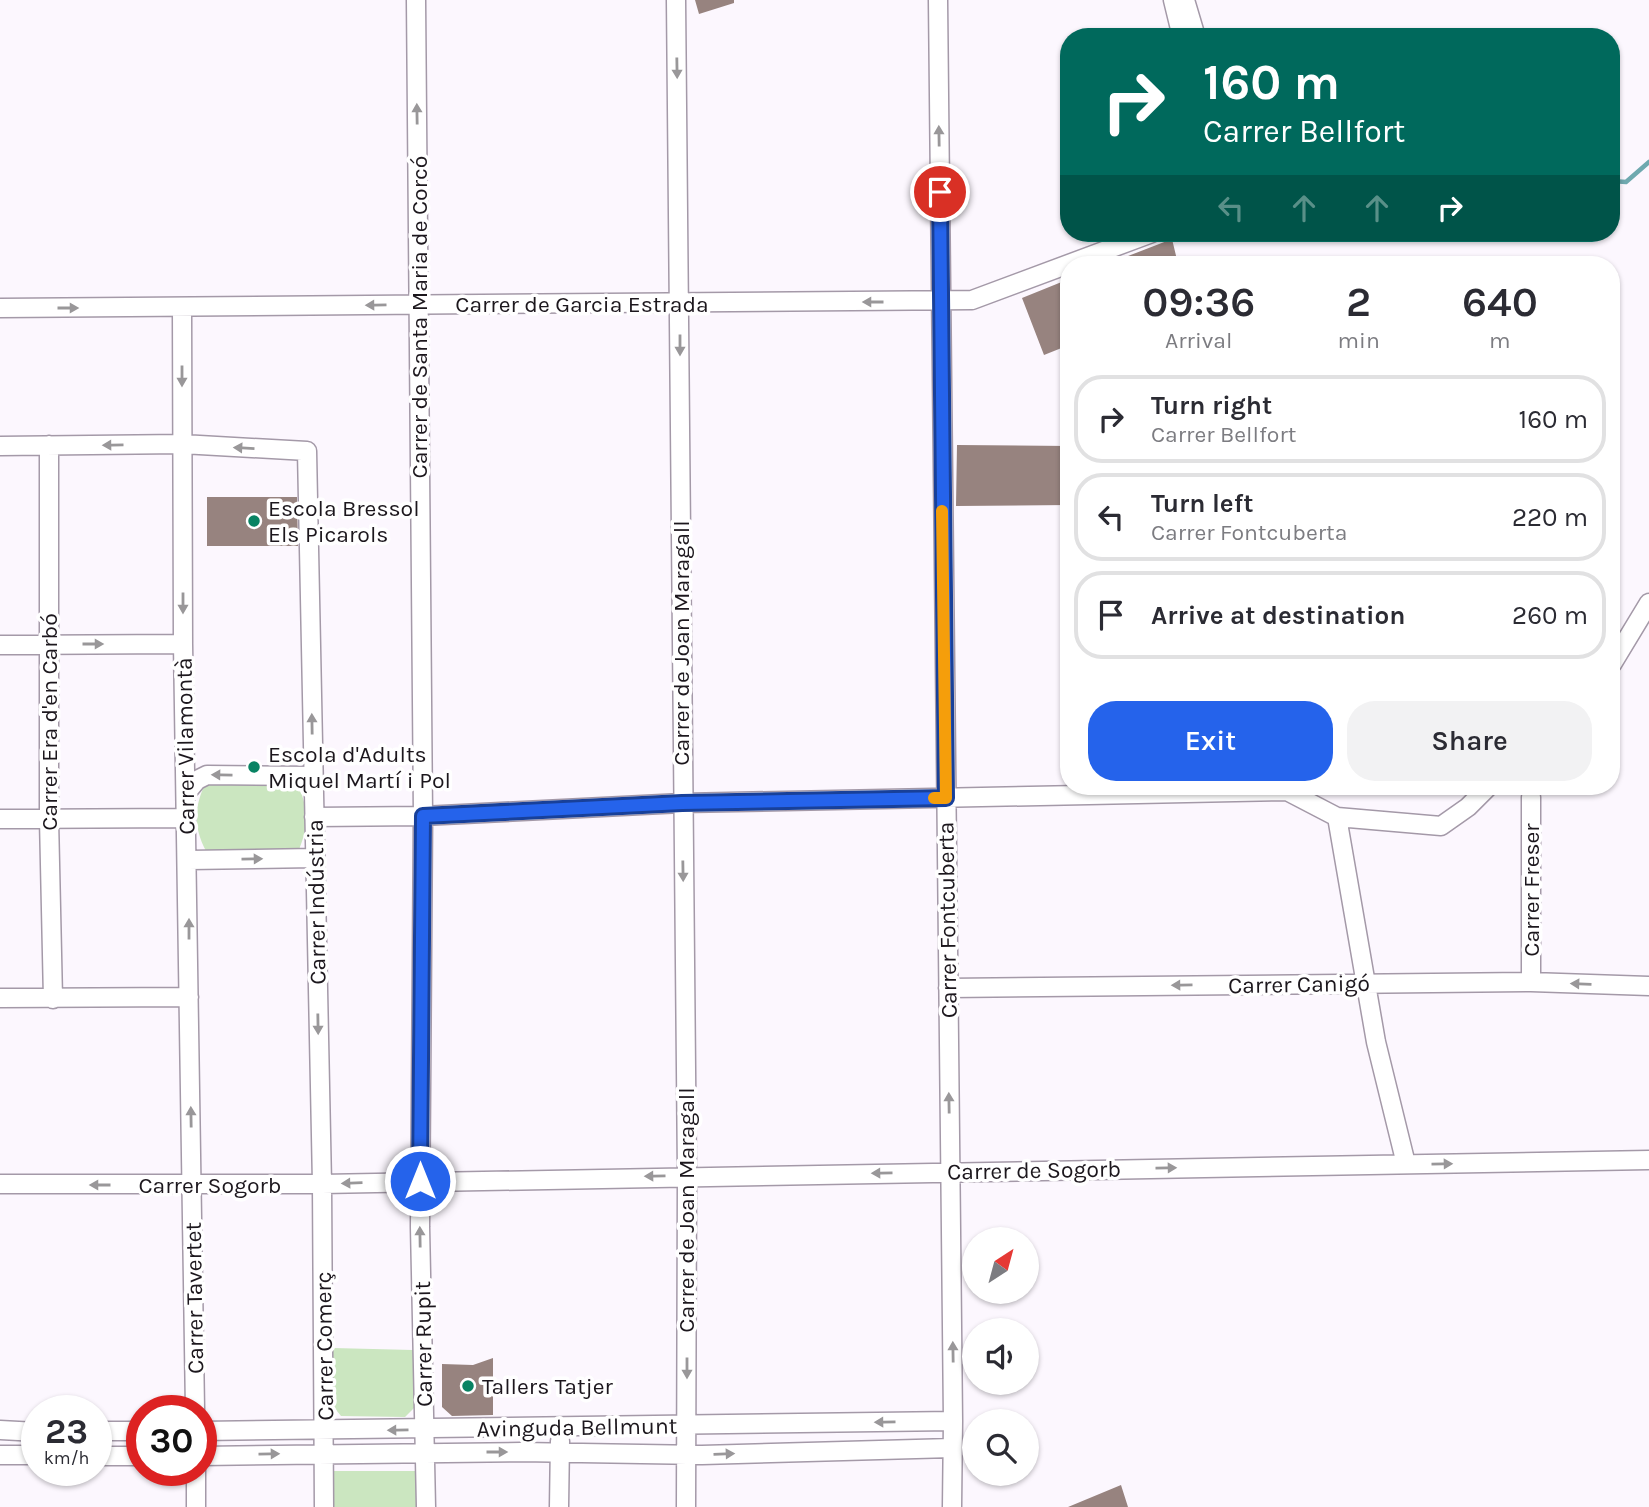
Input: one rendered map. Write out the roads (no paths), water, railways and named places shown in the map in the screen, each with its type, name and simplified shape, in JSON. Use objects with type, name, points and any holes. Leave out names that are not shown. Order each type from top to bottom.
[{"type":"street","name":"Carrer de Santa Maria de Corcó","points":[[416,0],[423,816],[420,1181]]},
{"type":"street","name":"Carrer de Joan Maragall","points":[[676,0],[687,1176],[686,1507]]},
{"type":"street","name":"Carrer Fontcuberta","points":[[938,0],[952,1507]]},
{"type":"street","points":[[1173,0],[1180,28]]},
{"type":"street","points":[[1185,0],[1193,28]]},
{"type":"street","name":"Carrer de Garcia Estrada","points":[[1090,256],[1128,242]]},
{"type":"street","name":"Carrer de Garcia Estrada","points":[[0,308],[941,302],[972,300],[1060,267]]},
{"type":"street","name":"Carrer Vilamontà","points":[[182,307],[183,644],[189,860],[192,1185]]},
{"type":"street","points":[[0,446],[182,444]]},
{"type":"street","name":"Carrer Indústria","points":[[182,444],[307,451],[322,1184]]},
{"type":"street","name":"Carrer Era d'en Carbó","points":[[48,445],[48,819],[53,999]]},
{"type":"street","points":[[1620,651],[1649,603]]},
{"type":"street","points":[[0,645],[183,644]]},
{"type":"street","points":[[187,792],[207,775],[313,776]]},
{"type":"street","points":[[314,817],[423,816],[682,803],[1092,795]]},
{"type":"street","points":[[1295,795],[1337,817],[1441,826],[1480,795]]},
{"type":"street","name":"Carrer Freser","points":[[1531,797],[1531,982]]},
{"type":"street","points":[[1337,817],[1368,983],[1376,1042],[1406,1164]]},
{"type":"street","points":[[0,819],[186,818]]},
{"type":"street","points":[[189,860],[314,858]]},
{"type":"street","name":"Carrer Canigó","points":[[948,988],[1531,982],[1649,986]]},
{"type":"street","points":[[0,998],[189,998]]},
{"type":"street","name":"Carrer de Sogorb","points":[[420,1181],[1649,1160]]},
{"type":"street","name":"Carrer Sogorb","points":[[0,1184],[192,1185],[420,1181]]},
{"type":"street","name":"Carrer Rupit","points":[[420,1181],[426,1507]]},
{"type":"street","name":"Carrer Comerç","points":[[322,1184],[324,1507]]},
{"type":"street","name":"Carrer Tavertet","points":[[192,1185],[195,1395]]},
{"type":"street","name":"Avinguda Bellmunt","points":[[217,1431],[953,1421]]},
{"type":"street","points":[[559,1507],[561,1427]]},
{"type":"street","points":[[0,1430],[21,1431]]},
{"type":"street","name":"Avinguda Bellmunt","points":[[217,1456],[425,1452],[686,1454],[953,1448]]},
{"type":"street","points":[[0,1455],[21,1455]]},
{"type":"street","points":[[196,1486],[196,1507]]},
{"type":"waterway","points":[[1620,182],[1626,182],[1649,162]]},
{"type":"place","name":"Escola Bressol Els Picarols","points":[[254,521]]},
{"type":"place","name":"Escola d'Adults Miquel Martí i Pol","points":[[254,767]]},
{"type":"place","name":"Tallers Tatjer","points":[[468,1386]]}]
